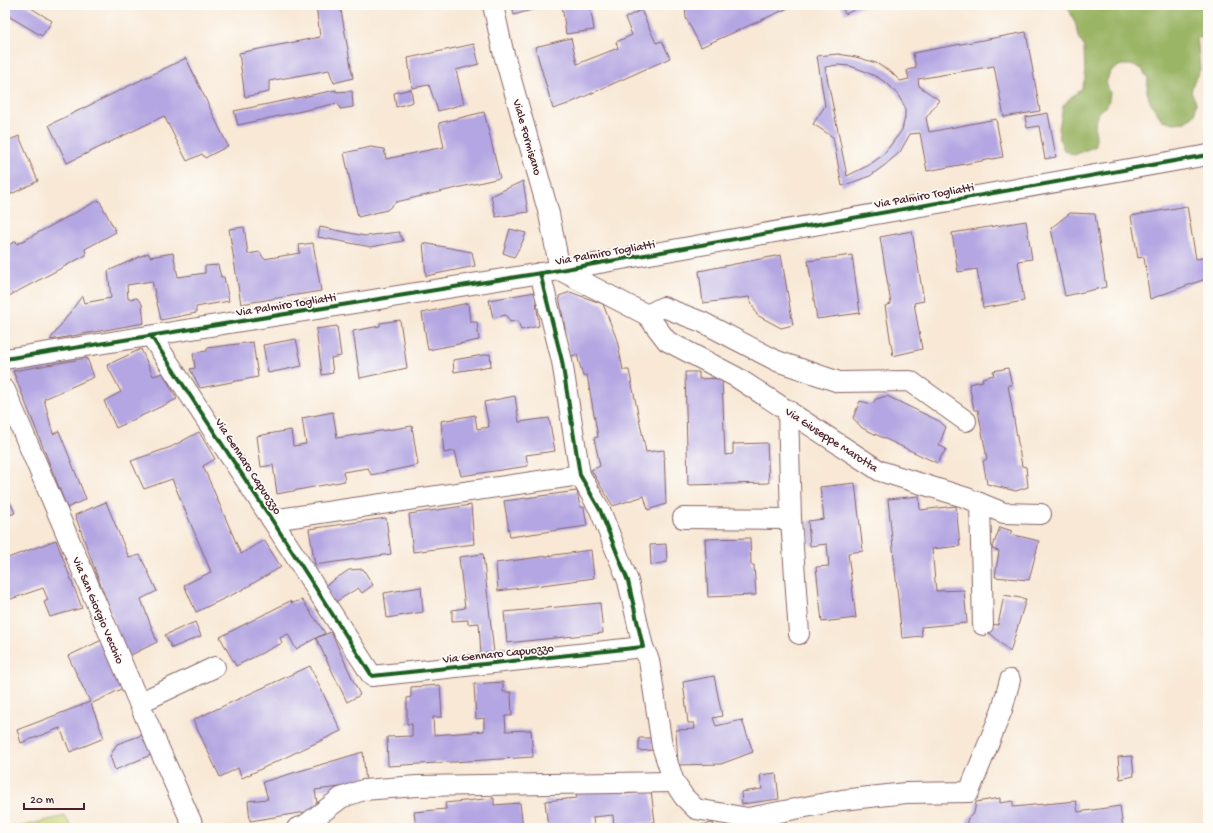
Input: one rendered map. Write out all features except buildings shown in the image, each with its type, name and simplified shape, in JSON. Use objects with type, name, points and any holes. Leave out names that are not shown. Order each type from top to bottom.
[{"type":"street","name":"Viale Formisano","points":[[493,5],[503,51],[549,214],[560,270]]},
{"type":"street","name":"Via Palmiro Togliatti","points":[[5,359],[560,270],[1208,155]]},
{"type":"street","name":"Via Giuseppe Marotta","points":[[560,270],[647,315],[666,341],[736,377],[880,471],[967,498],[1004,513],[1041,514]]},
{"type":"street","points":[[540,273],[562,361],[580,475],[600,510],[628,581],[643,647],[649,660],[662,746],[674,782],[684,797],[696,809],[748,818],[842,800],[906,793],[969,792],[1002,710],[1010,680]]},
{"type":"street","points":[[647,315],[664,307],[702,322],[777,361],[839,382],[910,381],[966,421]]},
{"type":"street","name":"Via Gennaro Capuozzo","points":[[151,336],[372,676],[643,647]]},
{"type":"street","name":"Via San Giorgio Vecchio","points":[[5,390],[194,828]]},
{"type":"street","points":[[788,410],[791,519],[800,634]]},
{"type":"street","name":"Via Gennaro Capuozzo","points":[[272,520],[580,475]]},
{"type":"street","points":[[980,503],[983,625]]},
{"type":"street","points":[[683,518],[791,519]]},
{"type":"street","points":[[139,703],[215,667]]},
{"type":"street","points":[[296,828],[304,826],[341,798],[363,790],[417,786],[674,782]]},
{"type":"green space","points":[[1067,5],[1208,5],[1208,42],[1197,36],[1200,70],[1194,81],[1191,92],[1196,102],[1195,114],[1185,122],[1174,123],[1162,120],[1150,102],[1147,91],[1148,79],[1142,69],[1132,65],[1121,65],[1111,71],[1106,82],[1110,93],[1108,104],[1098,114],[1096,119],[1096,146],[1074,155],[1064,150],[1060,140],[1059,129],[1063,106],[1071,97],[1081,90],[1085,79],[1084,46],[1078,37],[1076,25]]},
{"type":"green space","points":[[65,816],[72,828],[14,828]]},
{"type":"cycle path","points":[[5,359],[560,270],[1208,155]]},
{"type":"cycle path","points":[[151,336],[372,676],[643,647],[628,581],[600,510],[580,475],[562,361],[540,273]]}]
